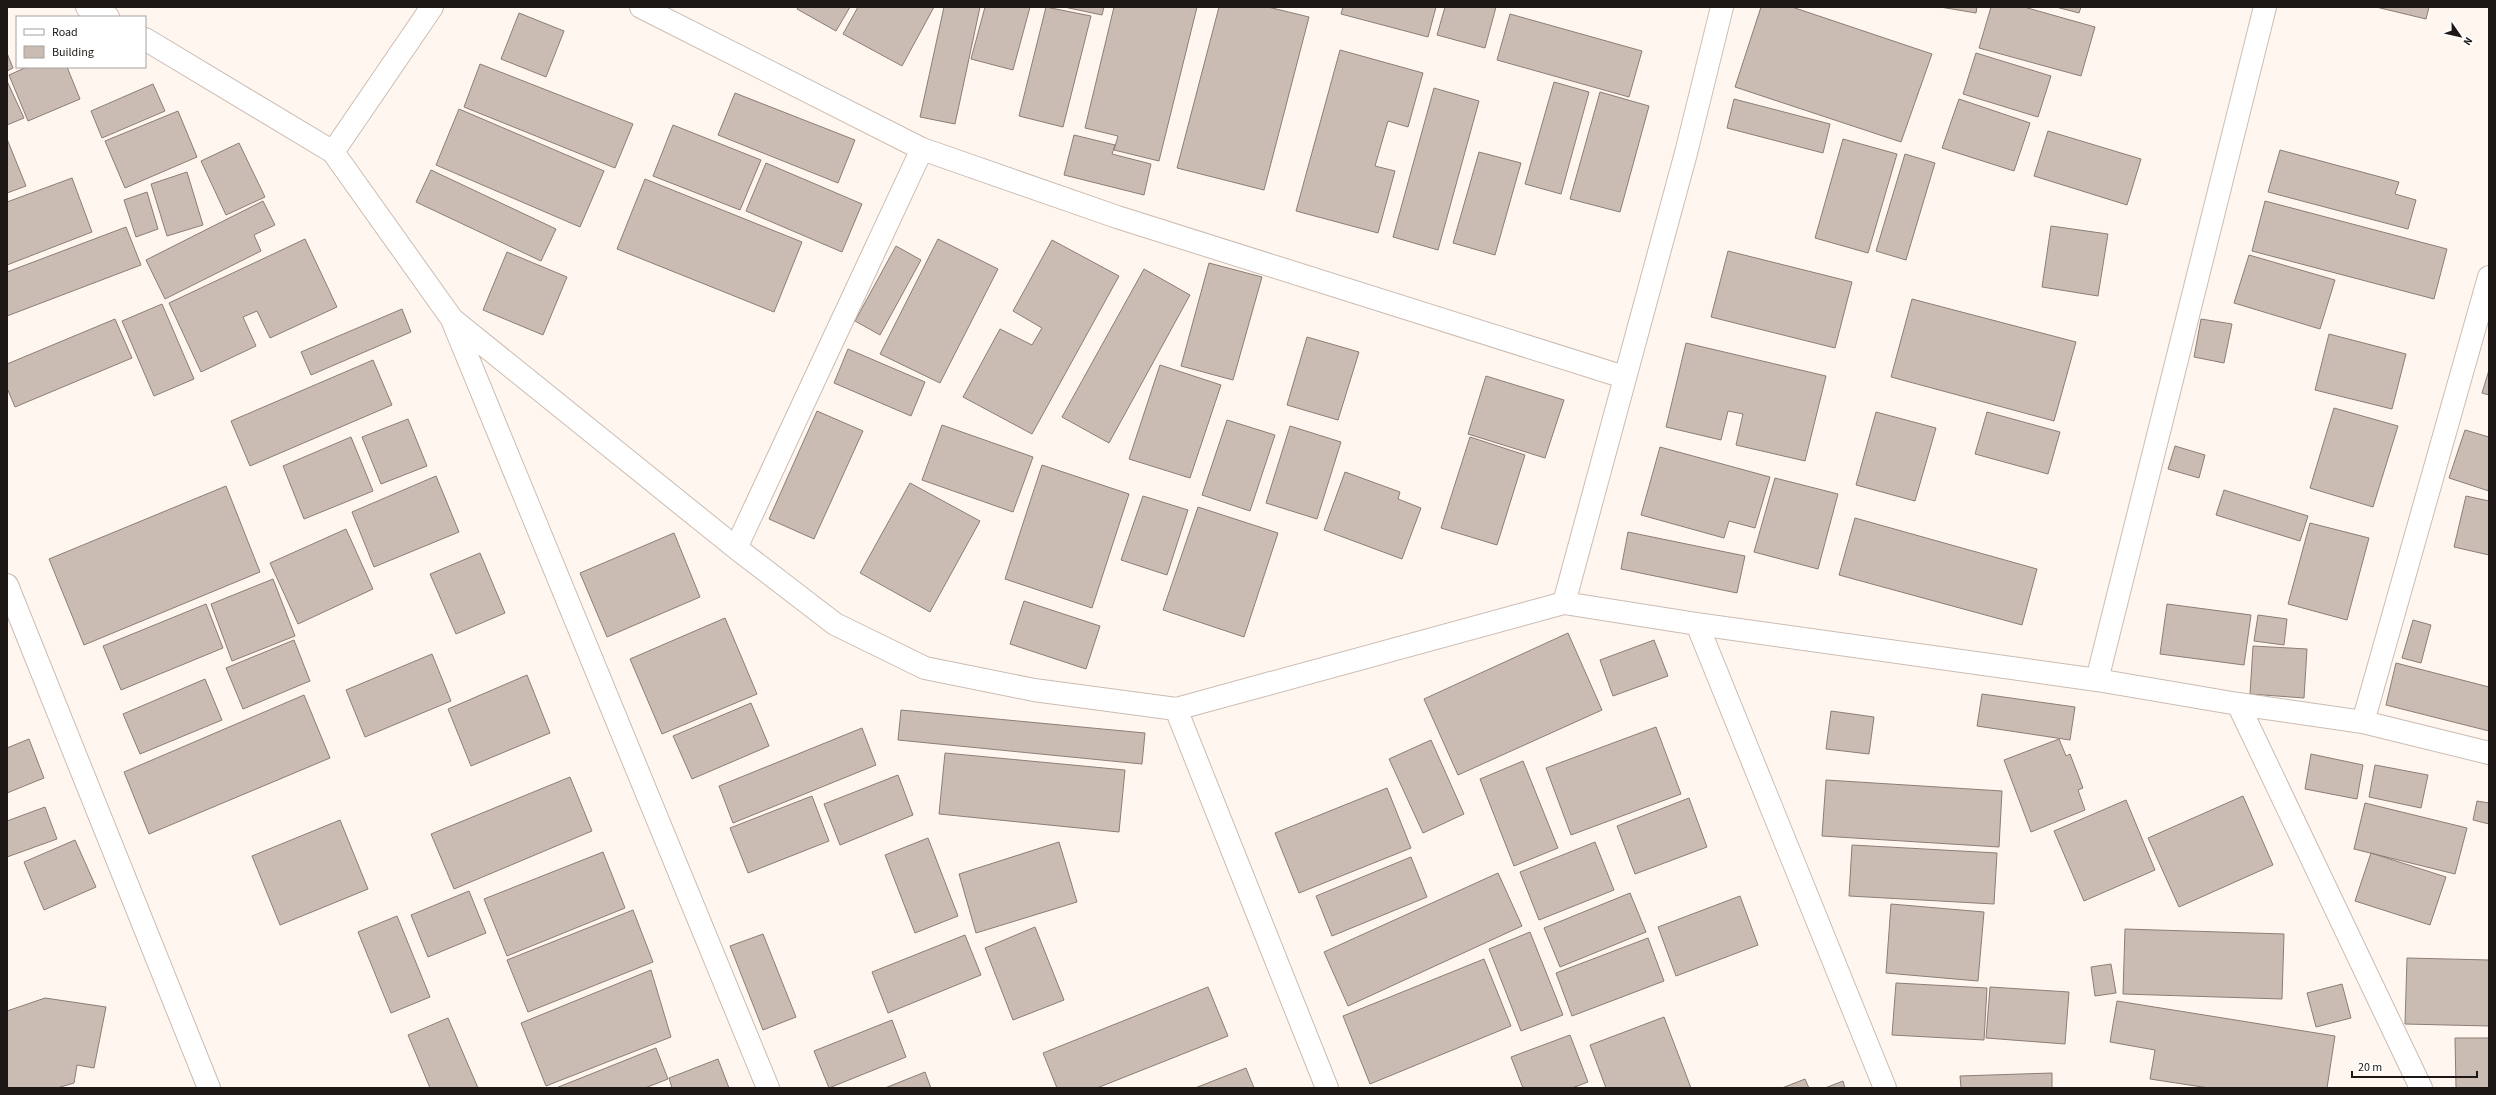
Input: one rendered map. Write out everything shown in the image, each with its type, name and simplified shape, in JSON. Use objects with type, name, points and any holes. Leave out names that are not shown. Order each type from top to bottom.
[{"type":"street","points":[[87,7],[106,16]]},
{"type":"street","points":[[333,152],[432,7]]},
{"type":"street","points":[[641,7],[922,149],[1117,217],[1624,377]]},
{"type":"street","points":[[1564,603],[1624,377],[1686,153],[1722,7]]},
{"type":"street","points":[[2097,680],[2264,7]]},
{"type":"street","points":[[146,40],[333,152],[452,318],[768,1088]]},
{"type":"street","points":[[736,548],[922,149]]},
{"type":"street","points":[[2362,722],[2489,277]]},
{"type":"street","points":[[452,318],[736,548],[835,624],[925,668],[1034,690],[1176,709],[1564,603],[1697,624],[2097,680],[2238,704],[2362,722],[2489,752]]},
{"type":"street","points":[[7,585],[209,1088]]},
{"type":"street","points":[[1697,624],[1885,1088]]},
{"type":"street","points":[[2238,704],[2421,1088]]},
{"type":"street","points":[[1176,709],[1327,1088]]},
{"type":"building","points":[[798,7],[850,7],[836,31],[797,9]]},
{"type":"building","points":[[858,7],[934,7],[902,66],[843,34]]},
{"type":"building","points":[[944,7],[980,7],[955,124],[920,117]]},
{"type":"building","points":[[985,7],[1030,7],[1013,70],[971,59]]},
{"type":"building","points":[[1046,7],[1091,16],[1063,127],[1019,116]]},
{"type":"building","points":[[1064,7],[1104,7],[1102,15]]},
{"type":"building","points":[[1114,7],[1197,7],[1159,161],[1114,150],[1118,136],[1085,128]]},
{"type":"building","points":[[1219,7],[1268,7],[1309,17],[1264,190],[1177,168]]},
{"type":"building","points":[[1343,7],[1436,7],[1428,37],[1341,14]]},
{"type":"building","points":[[1445,7],[1496,7],[1485,48],[1437,35]]},
{"type":"building","points":[[1761,7],[1792,7],[1932,54],[1901,142],[1735,87]]},
{"type":"building","points":[[1940,7],[1977,7],[1976,13]]},
{"type":"building","points":[[1991,7],[2024,7],[2095,27],[2081,76],[1979,48]]},
{"type":"building","points":[[2056,7],[2081,7],[2079,13]]},
{"type":"building","points":[[2376,7],[2429,7],[2426,19]]},
{"type":"building","points":[[519,13],[564,31],[546,77],[501,59]]},
{"type":"building","points":[[1510,14],[1642,51],[1629,97],[1497,60]]},
{"type":"building","points":[[1340,50],[1423,73],[1408,127],[1388,121],[1375,166],[1395,171],[1378,233],[1296,211]]},
{"type":"building","points":[[7,53],[13,68],[7,71]]},
{"type":"building","points":[[1976,53],[2051,76],[2038,117],[1963,94]]},
{"type":"building","points":[[480,64],[633,124],[615,168],[464,107]]},
{"type":"building","points":[[25,68],[67,68],[80,99],[28,121],[9,75]]},
{"type":"building","points":[[7,81],[24,118],[7,125]]},
{"type":"building","points":[[1554,82],[1589,92],[1561,194],[1525,184]]},
{"type":"building","points":[[153,84],[165,111],[102,138],[91,111]]},
{"type":"building","points":[[1434,88],[1479,101],[1438,250],[1393,237]]},
{"type":"building","points":[[1600,92],[1649,106],[1620,212],[1570,199]]},
{"type":"building","points":[[735,93],[855,140],[838,183],[718,135]]},
{"type":"building","points":[[1734,99],[1830,124],[1823,153],[1727,128]]},
{"type":"building","points":[[1959,99],[2030,123],[2014,171],[1942,148]]},
{"type":"building","points":[[459,109],[604,171],[580,227],[436,165]]},
{"type":"building","points":[[178,111],[197,157],[125,188],[105,141]]},
{"type":"building","points":[[673,125],[761,160],[740,210],[653,176]]},
{"type":"building","points":[[2048,131],[2141,159],[2127,205],[2034,176]]},
{"type":"building","points":[[1074,135],[1115,145],[1112,154],[1151,164],[1144,195],[1064,175]]},
{"type":"building","points":[[7,139],[26,186],[7,193]]},
{"type":"building","points":[[1843,139],[1897,154],[1868,253],[1815,238]]},
{"type":"building","points":[[239,143],[265,197],[226,215],[201,161]]},
{"type":"building","points":[[2280,150],[2399,182],[2395,194],[2416,200],[2408,229],[2268,192]]},
{"type":"building","points":[[1479,152],[1521,163],[1495,255],[1453,243]]},
{"type":"building","points":[[1905,154],[1935,163],[1906,260],[1876,251]]},
{"type":"building","points":[[766,163],[862,204],[842,252],[746,211]]},
{"type":"building","points":[[431,170],[556,229],[541,261],[416,202]]},
{"type":"building","points":[[187,172],[203,225],[167,236],[151,184]]},
{"type":"building","points":[[72,178],[92,232],[7,265],[7,202]]},
{"type":"building","points":[[645,179],[802,242],[774,312],[617,249]]},
{"type":"building","points":[[147,192],[158,229],[136,237],[124,200]]},
{"type":"building","points":[[263,201],[275,225],[254,235],[261,251],[165,299],[146,260]]},
{"type":"building","points":[[2265,201],[2447,249],[2434,299],[2252,251]]},
{"type":"building","points":[[2051,226],[2108,234],[2098,296],[2042,287]]},
{"type":"building","points":[[126,227],[141,265],[7,316],[7,272]]},
{"type":"building","points":[[305,239],[337,307],[270,338],[257,311],[243,317],[256,346],[201,372],[169,303]]},
{"type":"building","points":[[938,239],[998,269],[940,383],[880,354]]},
{"type":"building","points":[[1052,240],[1119,276],[1032,434],[963,397],[1000,329],[1032,345],[1042,328],[1013,311]]},
{"type":"building","points":[[896,246],[921,260],[880,335],[855,321]]},
{"type":"building","points":[[1728,251],[1852,282],[1835,348],[1711,317]]},
{"type":"building","points":[[507,252],[567,277],[543,335],[483,310]]},
{"type":"building","points":[[2249,255],[2335,280],[2320,329],[2234,303]]},
{"type":"building","points":[[1209,263],[1262,277],[1233,380],[1181,366]]},
{"type":"building","points":[[1144,269],[1190,295],[1109,443],[1062,417]]},
{"type":"building","points":[[1912,299],[2076,342],[2054,421],[1891,377]]},
{"type":"building","points":[[162,304],[194,379],[154,396],[122,321]]},
{"type":"building","points":[[402,309],[411,332],[311,375],[301,352]]},
{"type":"building","points":[[115,319],[132,358],[15,407],[7,388],[7,364]]},
{"type":"building","points":[[2201,319],[2232,324],[2224,363],[2194,357]]},
{"type":"building","points":[[2329,334],[2406,354],[2392,409],[2315,390]]},
{"type":"building","points":[[1307,337],[1359,352],[1338,420],[1287,405]]},
{"type":"building","points":[[1686,343],[1826,376],[1805,461],[1736,445],[1743,414],[1728,411],[1721,440],[1666,427]]},
{"type":"building","points":[[848,349],[925,382],[911,416],[834,383]]},
{"type":"building","points":[[373,360],[392,405],[250,466],[231,421]]},
{"type":"building","points":[[1160,365],[1221,385],[1190,478],[1129,459]]},
{"type":"building","points":[[2489,370],[2489,395],[2482,393]]},
{"type":"building","points":[[1486,376],[1564,400],[1545,458],[1468,434]]},
{"type":"building","points":[[2334,408],[2398,426],[2373,507],[2310,488]]},
{"type":"building","points":[[817,411],[863,431],[814,539],[769,519]]},
{"type":"building","points":[[1876,412],[1936,428],[1915,501],[1856,485]]},
{"type":"building","points":[[1987,412],[2060,432],[2048,474],[1975,454]]},
{"type":"building","points":[[408,419],[427,466],[381,484],[362,437]]},
{"type":"building","points":[[1227,420],[1275,435],[1250,511],[1202,495]]},
{"type":"building","points":[[942,425],[1033,457],[1013,512],[922,480]]},
{"type":"building","points":[[1290,426],[1341,442],[1317,519],[1266,503]]},
{"type":"building","points":[[2465,430],[2489,437],[2489,491],[2449,478]]},
{"type":"building","points":[[351,437],[373,491],[304,519],[283,466]]},
{"type":"building","points":[[1470,437],[1525,455],[1497,545],[1441,528]]},
{"type":"building","points":[[2175,446],[2205,455],[2199,478],[2168,469]]},
{"type":"building","points":[[1660,447],[1770,477],[1755,528],[1729,521],[1724,538],[1641,515]]},
{"type":"building","points":[[1042,465],[1129,494],[1092,608],[1005,579]]},
{"type":"building","points":[[1345,472],[1400,492],[1398,499],[1421,508],[1402,559],[1324,530]]},
{"type":"building","points":[[436,476],[459,532],[374,567],[352,512]]},
{"type":"building","points":[[1775,478],[1838,494],[1818,569],[1754,552]]},
{"type":"building","points":[[910,483],[980,521],[930,612],[860,573]]},
{"type":"building","points":[[226,486],[260,572],[84,645],[49,559]]},
{"type":"building","points":[[2224,490],[2308,516],[2300,541],[2216,515]]},
{"type":"building","points":[[1143,496],[1188,510],[1167,575],[1121,560]]},
{"type":"building","points":[[2466,496],[2489,501],[2489,555],[2454,547]]},
{"type":"building","points":[[1198,507],[1278,533],[1244,637],[1163,610]]},
{"type":"building","points":[[1855,518],[2037,569],[2022,625],[1839,575]]},
{"type":"building","points":[[2310,523],[2369,538],[2347,620],[2288,604]]},
{"type":"building","points":[[346,529],[373,589],[298,624],[270,563]]},
{"type":"building","points":[[1628,532],[1745,556],[1737,593],[1621,569]]},
{"type":"building","points":[[674,533],[700,597],[607,637],[580,573]]},
{"type":"building","points":[[480,553],[505,613],[456,634],[430,574]]},
{"type":"building","points":[[273,579],[295,636],[232,661],[211,604]]},
{"type":"building","points":[[1024,601],[1100,626],[1086,669],[1010,644]]},
{"type":"building","points":[[206,604],[223,648],[121,690],[103,646]]},
{"type":"building","points":[[2167,604],[2251,615],[2244,665],[2160,654]]},
{"type":"building","points":[[2258,615],[2287,619],[2284,645],[2254,641]]},
{"type":"building","points":[[725,618],[757,694],[662,734],[630,659]]},
{"type":"building","points":[[2413,620],[2431,625],[2421,663],[2402,658]]},
{"type":"building","points":[[1568,633],[1602,710],[1458,775],[1424,699]]},
{"type":"building","points":[[294,640],[310,681],[243,709],[226,668]]},
{"type":"building","points":[[1654,640],[1668,676],[1613,696],[1600,660]]},
{"type":"building","points":[[2253,646],[2307,649],[2304,698],[2250,694]]},
{"type":"building","points":[[432,654],[451,701],[365,737],[346,690]]},
{"type":"building","points":[[2396,663],[2489,687],[2489,731],[2386,705]]},
{"type":"building","points":[[527,675],[550,733],[471,766],[448,709]]},
{"type":"building","points":[[205,679],[222,720],[140,754],[123,714]]},
{"type":"building","points":[[1982,694],[2075,707],[2070,740],[1977,726]]},
{"type":"building","points":[[304,695],[330,758],[149,834],[124,772]]},
{"type":"building","points":[[751,703],[769,746],[692,779],[673,736]]},
{"type":"building","points":[[901,710],[1145,733],[1142,764],[898,740]]},
{"type":"building","points":[[1831,711],[1874,717],[1869,754],[1826,749]]},
{"type":"building","points":[[1656,727],[1681,794],[1571,835],[1546,768]]},
{"type":"building","points":[[862,728],[876,765],[733,823],[719,786]]},
{"type":"building","points":[[29,739],[44,778],[7,793],[7,748]]},
{"type":"building","points":[[2059,739],[2066,756],[2070,754],[2083,788],[2078,790],[2085,810],[2031,832],[2004,760]]},
{"type":"building","points":[[1431,740],[1464,814],[1423,833],[1389,759]]},
{"type":"building","points":[[945,753],[1125,770],[1119,832],[939,814]]},
{"type":"building","points":[[2311,754],[2363,765],[2357,799],[2305,789]]},
{"type":"building","points":[[1523,761],[1558,848],[1514,866],[1480,779]]},
{"type":"building","points":[[2375,765],[2428,775],[2421,808],[2369,797]]},
{"type":"building","points":[[898,775],[913,815],[840,845],[824,804]]},
{"type":"building","points":[[570,777],[592,831],[454,889],[431,834]]},
{"type":"building","points":[[1826,780],[2002,791],[1999,847],[1822,836]]},
{"type":"building","points":[[1387,788],[1411,848],[1299,893],[1275,833]]},
{"type":"building","points":[[812,796],[829,841],[748,873],[730,828]]},
{"type":"building","points":[[2243,796],[2273,865],[2179,907],[2148,838]]},
{"type":"building","points":[[1689,798],[1707,847],[1635,874],[1617,826]]},
{"type":"building","points":[[2126,800],[2155,870],[2084,901],[2054,831]]},
{"type":"building","points":[[2477,801],[2489,803],[2489,824],[2473,820]]},
{"type":"building","points":[[2365,803],[2467,828],[2455,874],[2354,849]]},
{"type":"building","points":[[45,807],[57,839],[7,857],[7,821]]},
{"type":"building","points":[[340,820],[368,889],[280,925],[252,856]]},
{"type":"building","points":[[928,838],[958,916],[915,933],[885,855]]},
{"type":"building","points":[[75,840],[96,887],[44,910],[24,862]]},
{"type":"building","points":[[1059,842],[1077,902],[976,933],[959,874]]},
{"type":"building","points":[[1595,842],[1614,890],[1539,920],[1520,872]]},
{"type":"building","points":[[1852,845],[1997,853],[1994,904],[1849,896]]},
{"type":"building","points":[[603,852],[625,908],[507,956],[484,899]]},
{"type":"building","points":[[2371,853],[2446,877],[2430,925],[2355,901]]},
{"type":"building","points":[[1411,857],[1427,897],[1332,936],[1316,896]]},
{"type":"building","points":[[1498,873],[1522,926],[1348,1006],[1324,952]]},
{"type":"building","points":[[469,891],[486,933],[428,957],[411,915]]},
{"type":"building","points":[[1630,893],[1646,932],[1560,967],[1544,928]]},
{"type":"building","points":[[1740,896],[1758,945],[1676,976],[1658,927]]},
{"type":"building","points":[[1891,904],[1984,912],[1978,981],[1886,973]]},
{"type":"building","points":[[633,910],[653,962],[528,1012],[507,960]]},
{"type":"building","points":[[397,916],[430,997],[391,1013],[358,932]]},
{"type":"building","points":[[1035,927],[1064,1000],[1013,1020],[985,948]]},
{"type":"building","points":[[2125,929],[2284,934],[2282,999],[2123,994]]},
{"type":"building","points":[[1530,932],[1563,1015],[1521,1031],[1489,949]]},
{"type":"building","points":[[763,934],[796,1017],[763,1030],[730,946]]},
{"type":"building","points":[[965,935],[981,975],[888,1013],[872,972]]},
{"type":"building","points":[[1648,938],[1664,981],[1572,1016],[1556,973]]},
{"type":"building","points":[[2407,958],[2489,960],[2489,1026],[2405,1024]]},
{"type":"building","points":[[1484,959],[1511,1026],[1370,1084],[1343,1016]]},
{"type":"building","points":[[2111,964],[2116,993],[2095,996],[2091,967]]},
{"type":"building","points":[[651,970],[671,1037],[546,1086],[521,1023]]},
{"type":"building","points":[[1896,983],[1987,988],[1984,1040],[1892,1035]]},
{"type":"building","points":[[2342,984],[2351,1018],[2316,1027],[2307,993]]},
{"type":"building","points":[[1208,987],[1228,1036],[1097,1088],[1057,1088],[1043,1053]]},
{"type":"building","points":[[1990,987],[2069,992],[2065,1044],[1986,1038]]},
{"type":"building","points":[[45,998],[106,1007],[94,1068],[77,1065],[74,1083],[57,1088],[7,1088],[7,1011]]},
{"type":"building","points":[[2117,1001],[2335,1036],[2327,1088],[2209,1088],[2150,1079],[2155,1050],[2110,1042]]},
{"type":"building","points":[[1664,1017],[1691,1088],[1606,1088],[1590,1045]]},
{"type":"building","points":[[448,1018],[478,1088],[430,1088],[408,1035]]},
{"type":"building","points":[[892,1020],[906,1057],[829,1088],[814,1051]]},
{"type":"building","points":[[1570,1035],[1588,1082],[1572,1088],[1523,1088],[1511,1057]]},
{"type":"building","points":[[2455,1038],[2489,1038],[2489,1088],[2456,1088]]},
{"type":"building","points":[[656,1048],[668,1079],[645,1088],[556,1088]]},
{"type":"building","points":[[718,1059],[729,1088],[672,1088],[669,1078]]},
{"type":"building","points":[[1246,1068],[1254,1088],[1195,1088]]},
{"type":"building","points":[[925,1072],[931,1088],[885,1088]]},
{"type":"building","points":[[2052,1073],[2052,1088],[1961,1088],[1960,1076]]},
{"type":"building","points":[[1805,1079],[1809,1088],[1782,1088]]},
{"type":"building","points":[[1843,1081],[1845,1088],[1825,1088]]}]
